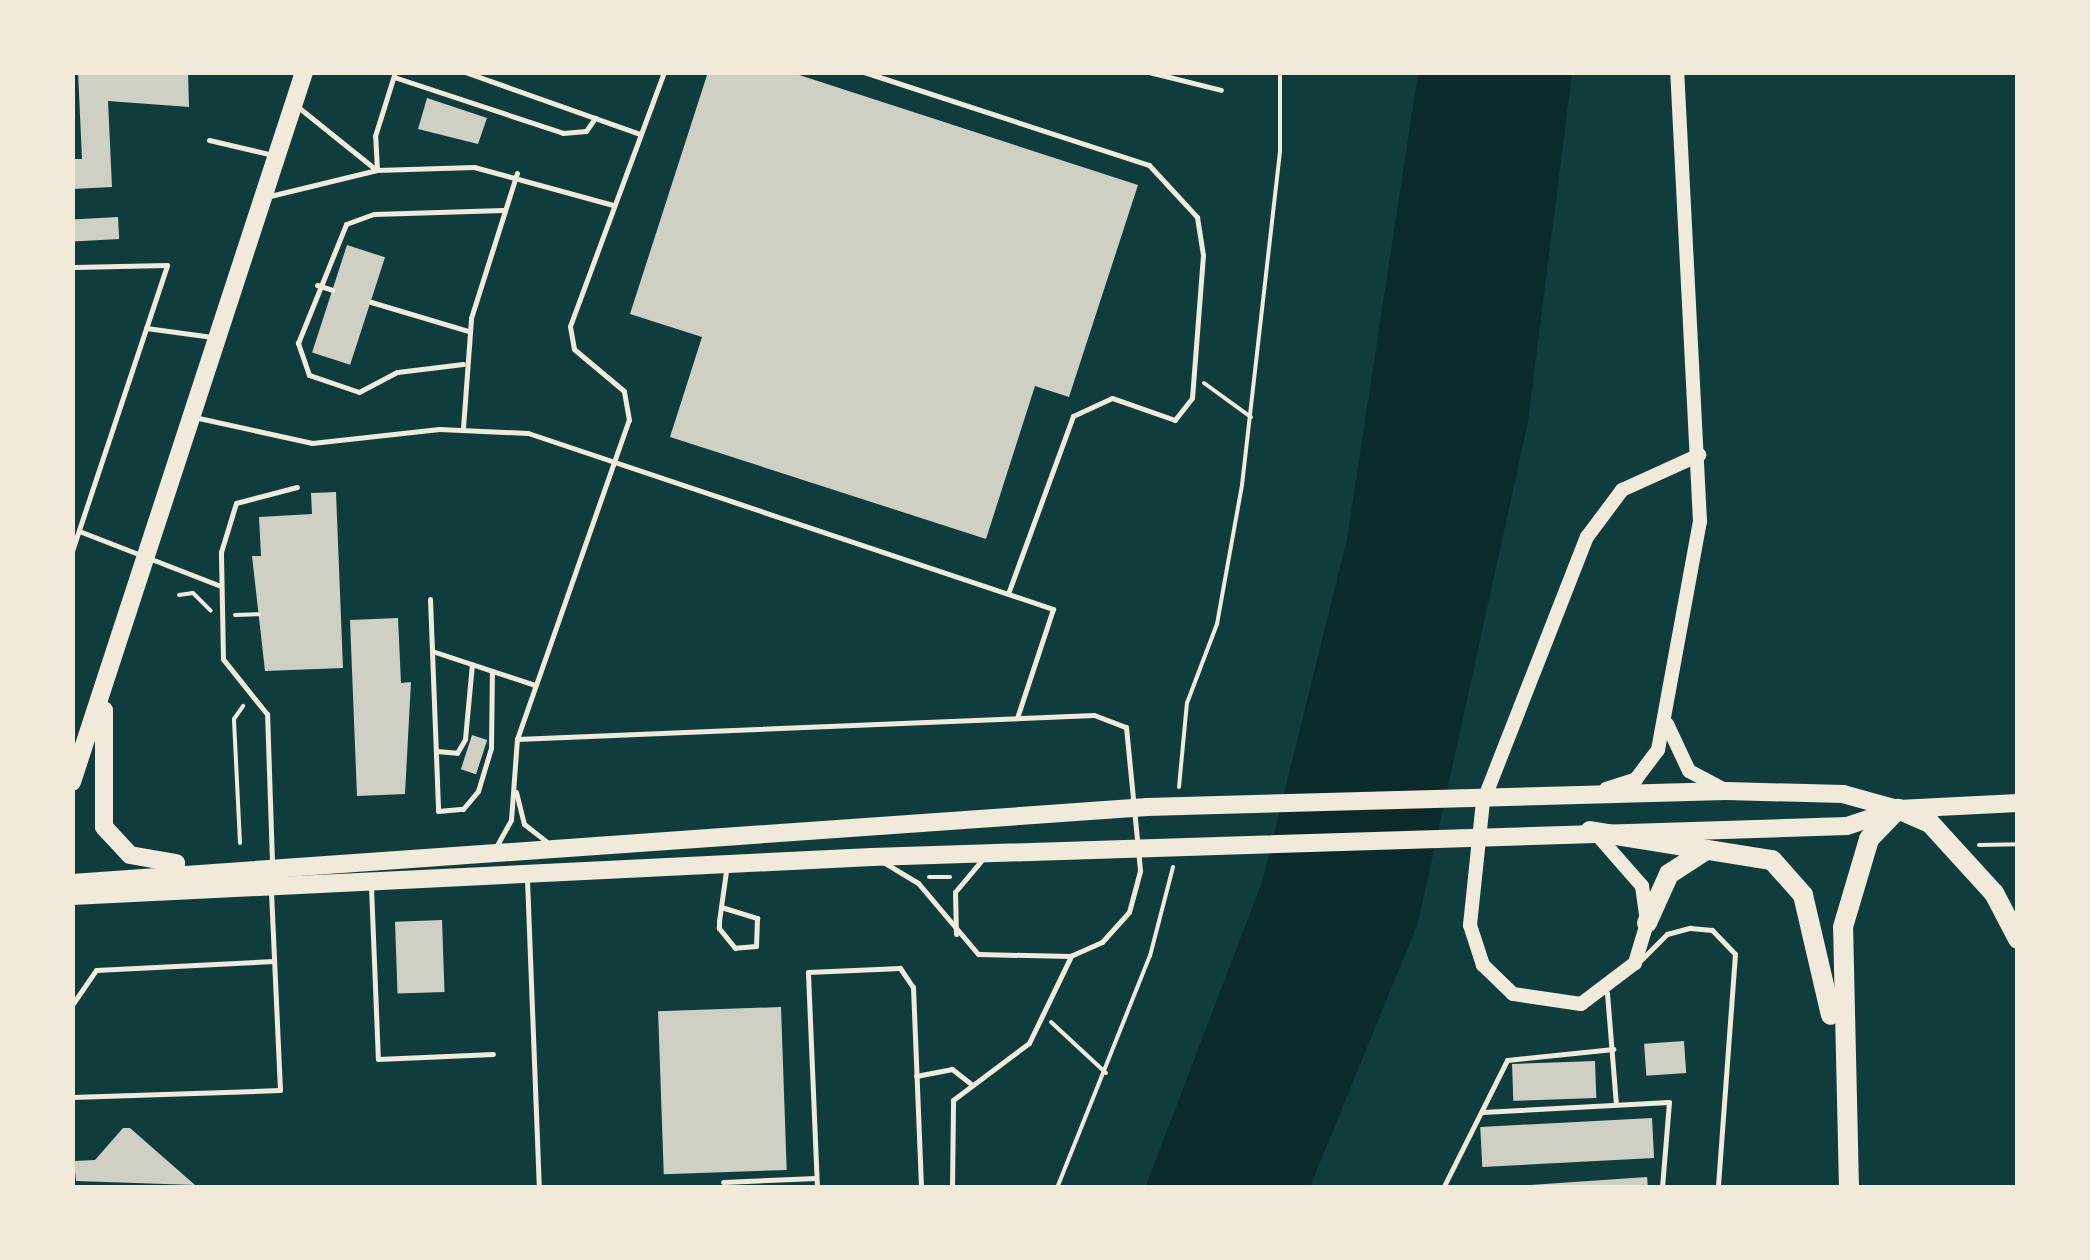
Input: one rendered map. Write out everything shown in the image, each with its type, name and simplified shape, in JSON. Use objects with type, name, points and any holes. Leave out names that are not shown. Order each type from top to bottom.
[{"type":"highway","points":[[1849,1188],[1844,1086],[1849,884],[1869,838],[1898,809],[1960,852],[2018,939]]},
{"type":"highway","points":[[1583,831],[1772,860],[1803,895],[1844,1086]]},
{"type":"highway","points":[[1647,922],[1677,866],[1713,848]]},
{"type":"main road","points":[[72,782],[304,72]]},
{"type":"main road","points":[[110,665],[99,783],[110,839],[130,856],[221,866]]},
{"type":"main road","points":[[72,883],[221,866],[564,848],[1075,812],[1595,791],[1726,790],[1842,794],[1898,809]]},
{"type":"main road","points":[[72,896],[528,879],[872,857],[1583,831],[1847,826],[1898,809],[2018,803]]},
{"type":"street","points":[[1595,791],[1648,768],[1694,568],[1699,455],[1677,72]]},
{"type":"street","points":[[1583,831],[1634,871],[1647,922],[1627,974],[1606,993],[1553,1006],[1492,976],[1470,925],[1474,843],[1587,537],[1622,490],[1699,455]]},
{"type":"street","points":[[1667,698],[1678,757],[1726,790]]},
{"type":"lane","points":[[465,72],[640,134]]},
{"type":"lane","points":[[482,853],[508,834],[516,738],[615,463],[627,397],[574,350],[570,326],[664,72]]},
{"type":"lane","points":[[864,72],[1137,160],[1177,186],[1202,237],[1194,379],[1175,420],[1112,398],[1073,416],[1008,594]]},
{"type":"lane","points":[[1149,72],[1221,90]]},
{"type":"lane","points":[[377,170],[375,136],[394,75],[564,133],[586,132],[595,118]]},
{"type":"lane","points":[[294,103],[377,170]]},
{"type":"lane","points":[[208,140],[276,156]]},
{"type":"lane","points":[[263,198],[377,170],[517,173],[613,205]]},
{"type":"lane","points":[[462,428],[468,331],[517,173]]},
{"type":"lane","points":[[463,364],[397,372],[359,392],[314,377],[298,349],[332,242],[353,220],[503,210]]},
{"type":"lane","points":[[72,550],[167,265],[74,267]]},
{"type":"lane","points":[[317,285],[332,290]]},
{"type":"lane","points":[[371,302],[468,331]]},
{"type":"lane","points":[[146,328],[217,338]]},
{"type":"lane","points":[[191,416],[312,444],[462,428],[528,433],[1054,609],[1017,718]]},
{"type":"lane","points":[[272,864],[268,714],[223,659],[221,586],[236,503],[297,488]]},
{"type":"lane","points":[[79,531],[221,586]]},
{"type":"lane","points":[[430,599],[438,811],[462,809],[478,791],[491,748],[492,670]]},
{"type":"lane","points":[[432,650],[535,686]]},
{"type":"lane","points":[[436,750],[457,753],[466,739],[472,664]]},
{"type":"lane","points":[[516,738],[1103,715],[1131,741],[1137,889],[1116,931],[1071,956],[993,957],[957,938],[918,883],[872,857]]},
{"type":"lane","points":[[514,779],[524,824],[564,848]]},
{"type":"lane","points":[[957,938],[956,892],[991,854]]},
{"type":"lane","points":[[721,907],[758,918],[756,946],[727,942],[721,907],[726,868]]},
{"type":"lane","points":[[528,879],[538,1188]]},
{"type":"lane","points":[[371,886],[378,1059],[493,1054]]},
{"type":"lane","points":[[72,1098],[280,1090],[271,890]]},
{"type":"lane","points":[[1627,974],[1678,929],[1712,930],[1735,954],[1718,1188]]},
{"type":"lane","points":[[952,1188],[950,1109],[970,1083],[1012,1060],[1048,1020],[1071,956]]},
{"type":"lane","points":[[72,1005],[96,970],[274,962]]},
{"type":"lane","points":[[817,1188],[808,972],[900,968],[912,987],[920,1188]]},
{"type":"lane","points":[[1606,993],[1616,1104]]},
{"type":"lane","points":[[1443,1188],[1516,1054],[1613,1049]]},
{"type":"lane","points":[[916,1076],[952,1070],[970,1083]]},
{"type":"lane","points":[[1482,1112],[1669,1102],[1662,1188]]},
{"type":"lane","points":[[723,1182],[816,1178]]},
{"type":"path","points":[[1178,792],[1187,703],[1216,624],[1250,417],[1280,72]]},
{"type":"path","points":[[1194,379],[1250,417]]},
{"type":"path","points":[[240,844],[234,720],[252,694]]},
{"type":"path","points":[[1974,845],[2018,844]]},
{"type":"path","points":[[925,878],[950,876]]},
{"type":"path","points":[[1057,1188],[1106,1073],[1160,920]]},
{"type":"path","points":[[1048,1020],[1106,1073]]},
{"type":"water","points":[[1418,73],[1572,73],[1528,422],[1418,923],[1310,1187],[1145,1188],[1262,882],[1347,539]]},
{"type":"building","points":[[78,72],[188,72],[189,107],[108,101],[112,187],[72,189],[72,159],[82,159]]},
{"type":"building","points":[[708,72],[790,72],[1138,185],[1069,397],[1035,386],[986,539],[670,437],[702,337],[630,314]]},
{"type":"building","points":[[427,98],[487,118],[478,144],[418,129]]},
{"type":"building","points":[[118,217],[119,239],[73,241],[72,219]]},
{"type":"building","points":[[347,245],[385,257],[350,365],[312,352]]},
{"type":"building","points":[[336,492],[343,668],[265,671],[252,556],[261,556],[259,517],[312,514],[311,493]]},
{"type":"building","points":[[398,618],[401,683],[411,682],[405,794],[357,796],[350,620]]},
{"type":"building","points":[[472,735],[487,740],[476,774],[461,769]]},
{"type":"building","points":[[442,920],[445,992],[398,994],[395,922]]},
{"type":"building","points":[[781,1007],[787,1170],[664,1174],[658,1011]]},
{"type":"building","points":[[1684,1041],[1686,1073],[1646,1076],[1644,1044]]},
{"type":"building","points":[[1595,1061],[1596,1098],[1513,1101],[1512,1064]]},
{"type":"building","points":[[1652,1118],[1654,1158],[1482,1167],[1480,1127]]},
{"type":"building","points":[[123,1128],[130,1128],[195,1185],[76,1181],[74,1161],[95,1160]]},
{"type":"building","points":[[1647,1177],[1648,1188],[1530,1188],[1530,1185]]}]
